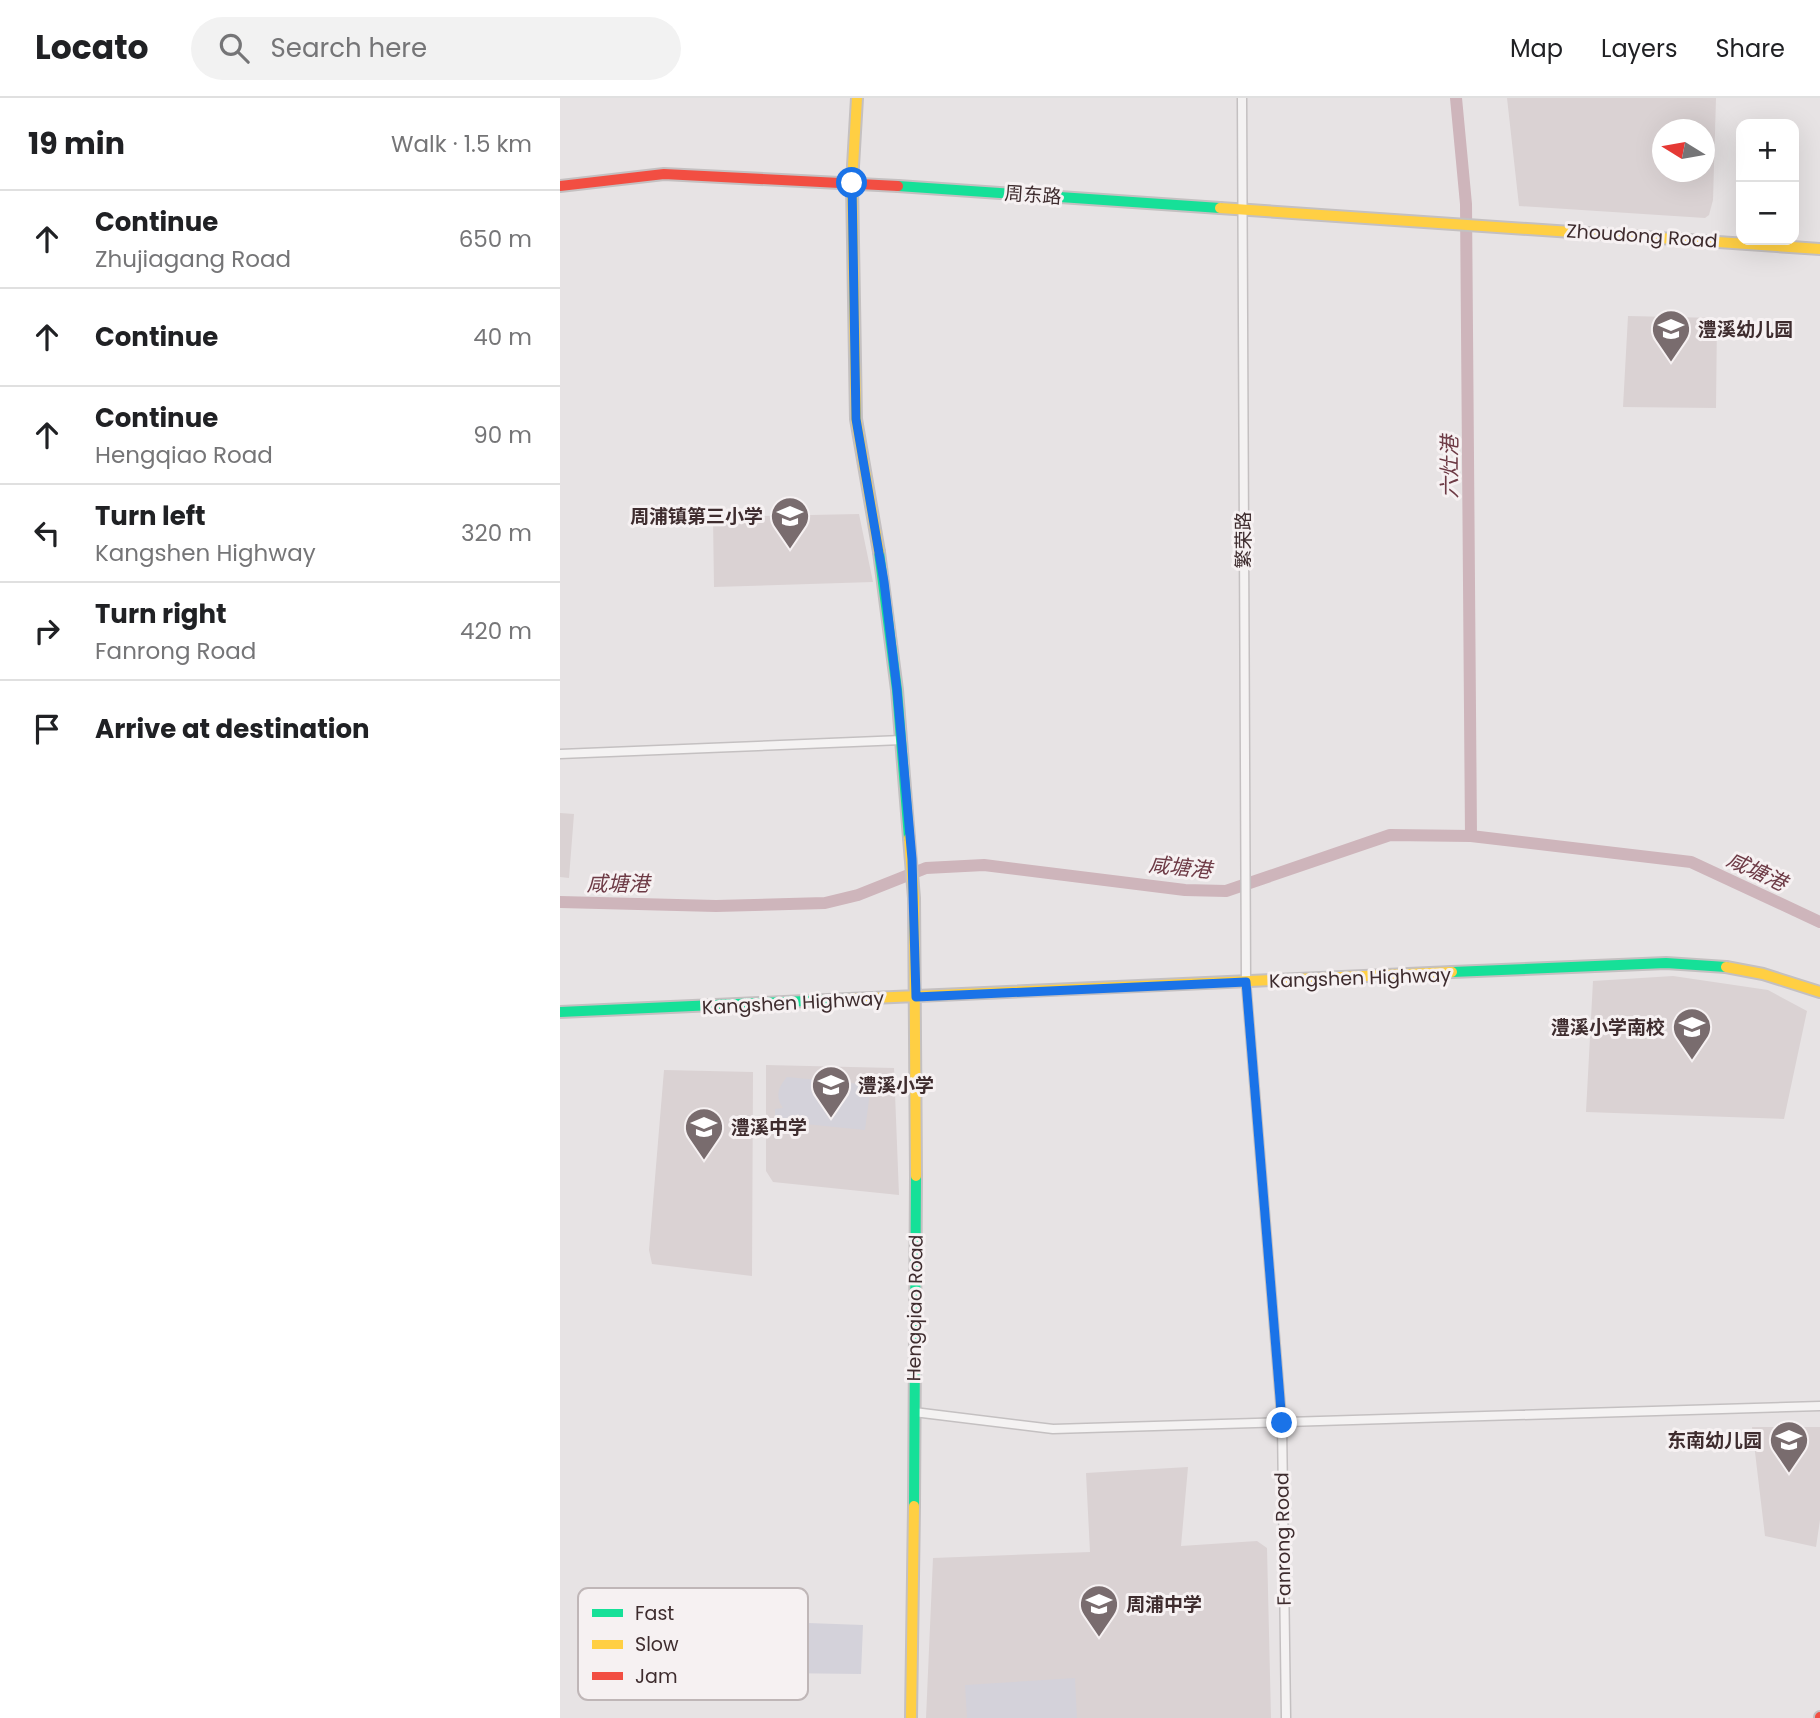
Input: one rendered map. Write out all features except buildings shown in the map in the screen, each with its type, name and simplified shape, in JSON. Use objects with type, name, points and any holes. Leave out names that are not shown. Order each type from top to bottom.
[{"type":"street","name":"Hengqiao Road","points":[[857,98],[852,183],[856,419],[884,582],[902,740],[914,898],[917,1317],[911,1718]]},
{"type":"street","name":"繁荣路","points":[[1242,98],[1246,982]]},
{"type":"street","name":"周东路","points":[[560,186],[664,174],[852,183],[1505,226]]},
{"type":"street","name":"Zhoudong Road","points":[[1505,226],[1820,248]]},
{"type":"street","points":[[560,754],[902,740]]},
{"type":"street","name":"Kangshen Highway","points":[[560,1012],[1708,963],[1775,975],[1820,992]]},
{"type":"street","name":"Fanrong Road","points":[[1246,982],[1282,1423],[1286,1718]]},
{"type":"street","points":[[914,1412],[1054,1429],[1820,1406]]},
{"type":"shaded area","points":[[1507,98],[1716,98],[1715,132],[1715,119],[1652,119],[1652,182],[1714,182],[1713,200],[1709,215],[1705,218],[1519,206]]},
{"type":"shaded area","name":"澧溪幼儿园","points":[[1628,316],[1717,318],[1716,408],[1623,407]]},
{"type":"shaded area","name":"周浦镇第三小学","points":[[859,514],[873,582],[714,587],[713,517]]},
{"type":"shaded area","points":[[560,813],[574,814],[569,878],[560,877]]},
{"type":"shaded area","name":"澧溪小学南校","points":[[1673,976],[1768,990],[1807,1011],[1784,1119],[1586,1112],[1593,981]]},
{"type":"shaded area","name":"澧溪小学","points":[[766,1065],[894,1068],[899,1195],[773,1182],[766,1171]]},
{"type":"shaded area","name":"澧溪中学","points":[[664,1070],[753,1072],[752,1276],[652,1264],[649,1250]]},
{"type":"shaded area","points":[[787,1077],[871,1085],[865,1130],[775,1121],[775,1109],[783,1108],[779,1092]]},
{"type":"shaded area","name":"东南幼儿园","points":[[1752,1427],[1820,1427],[1820,1520],[1816,1547],[1765,1536]]},
{"type":"shaded area","name":"周浦中学","points":[[1188,1467],[1181,1546],[1257,1541],[1267,1548],[1271,1718],[926,1718],[933,1558],[1090,1552],[1086,1473]]},
{"type":"shaded area","points":[[808,1623],[863,1625],[861,1674],[808,1673]]},
{"type":"shaded area","points":[[1075,1678],[1077,1718],[967,1718],[965,1685]]},
{"type":"waterway","name":"六灶港","points":[[1456,98],[1466,204],[1471,836]]},
{"type":"waterway","name":"咸塘港","points":[[560,902],[716,906],[825,903],[858,895],[926,868],[984,865],[1185,890],[1226,891],[1390,835],[1471,836],[1691,862],[1820,922]]},
{"type":"traffic: fast","points":[[898,186],[1220,208]]},
{"type":"traffic: fast","points":[[879,552],[897,690],[909,838]]},
{"type":"traffic: fast","points":[[1452,972],[1666,963],[1726,967]]},
{"type":"traffic: fast","points":[[560,1012],[849,999]]},
{"type":"traffic: fast","points":[[914,1506],[916,1176]]},
{"type":"traffic: slow","points":[[857,98],[852,183],[856,419],[879,552]]},
{"type":"traffic: slow","points":[[1220,208],[1820,249]]},
{"type":"traffic: slow","points":[[909,838],[914,898],[916,1176]]},
{"type":"traffic: slow","points":[[1726,967],[1763,974],[1820,992]]},
{"type":"traffic: slow","points":[[849,999],[1452,972]]},
{"type":"traffic: slow","points":[[911,1718],[914,1506]]},
{"type":"traffic: jam","points":[[560,186],[664,174],[898,186]]},
{"type":"place","name":"澧溪幼儿园","points":[[1671,363]]},
{"type":"place","name":"周浦镇第三小学","points":[[790,550]]},
{"type":"place","name":"澧溪小学南校","points":[[1692,1061]]},
{"type":"place","name":"澧溪小学","points":[[831,1119]]},
{"type":"place","name":"澧溪中学","points":[[704,1161]]},
{"type":"place","name":"东南幼儿园","points":[[1789,1474]]},
{"type":"place","name":"周浦中学","points":[[1099,1638]]},
{"type":"route","points":[[852,183],[856,419],[884,582],[897,690],[912,859],[916,997],[1246,982],[1282,1423]]}]
